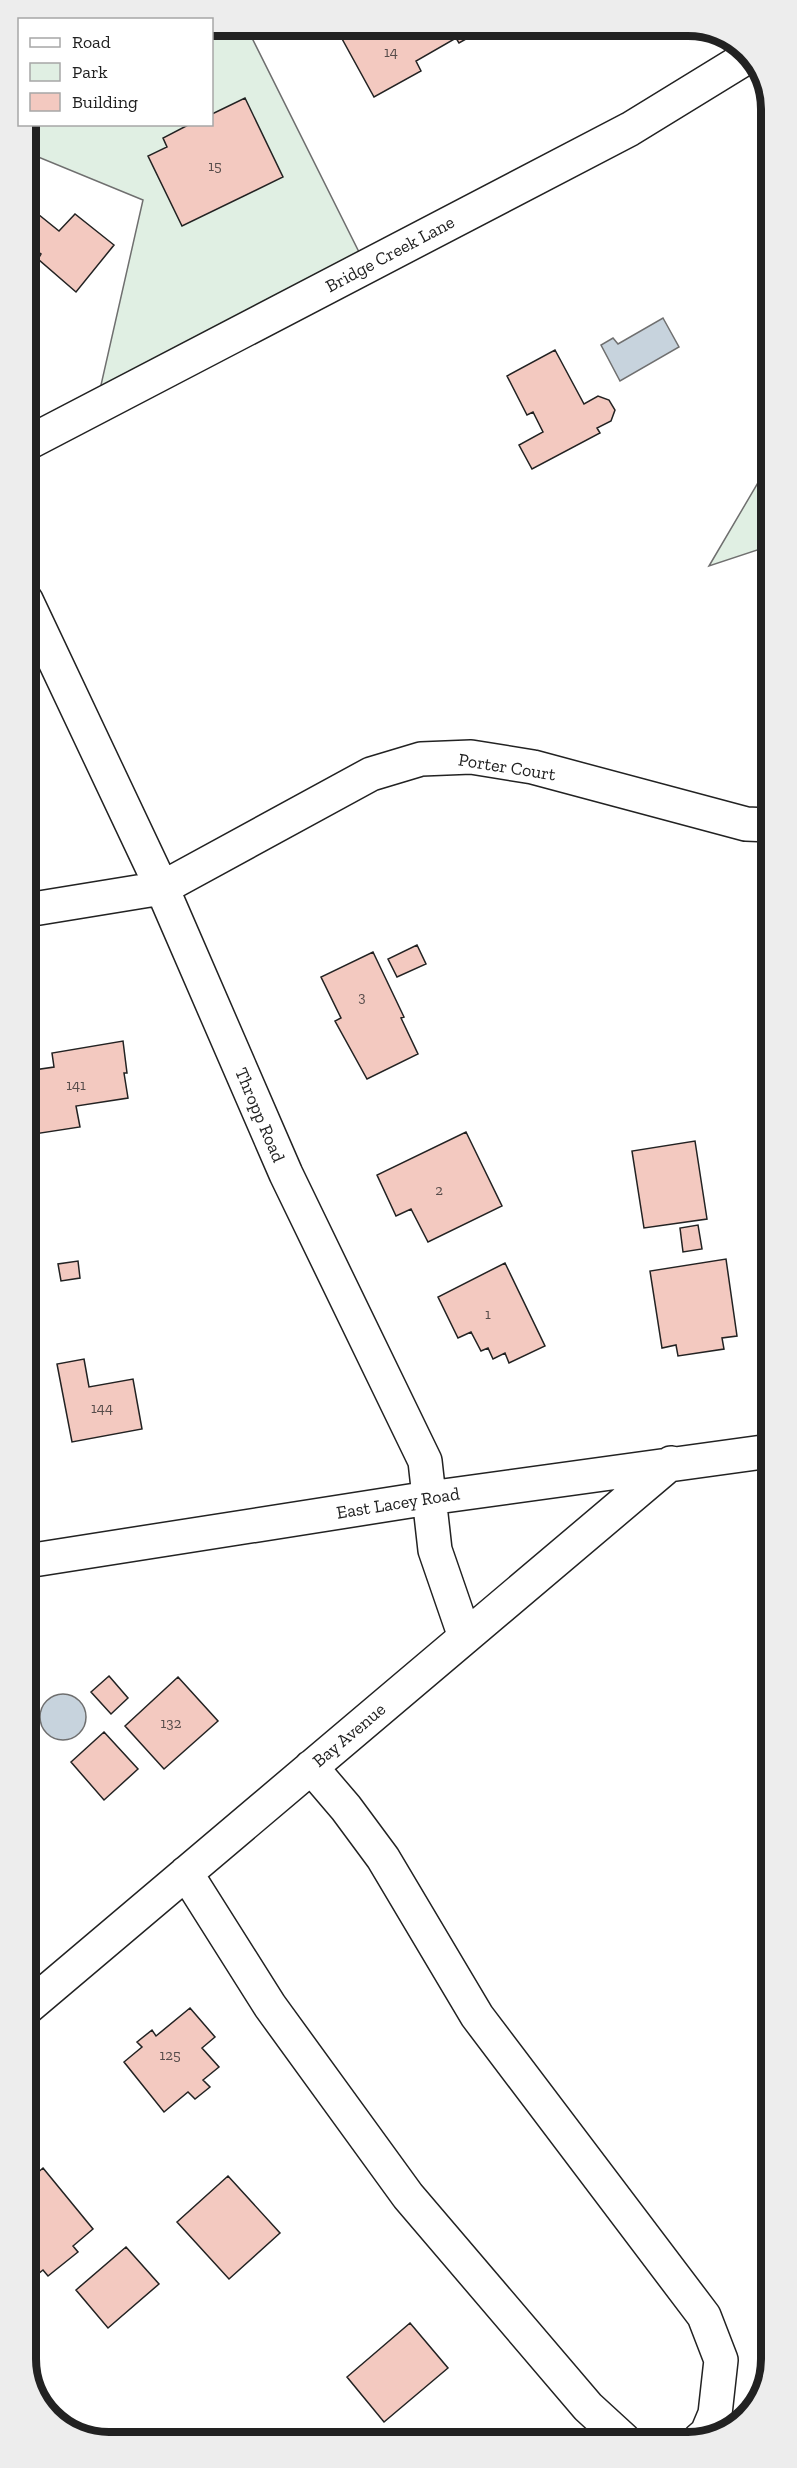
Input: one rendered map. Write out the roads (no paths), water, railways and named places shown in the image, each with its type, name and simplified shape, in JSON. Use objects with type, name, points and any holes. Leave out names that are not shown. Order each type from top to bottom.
[{"type":"street","name":"Bridge Creek Lane","points":[[36,439],[630,129],[742,60]]},
{"type":"street","name":"Thropp Road","points":[[36,621],[162,888],[286,1174],[425,1461],[435,1550],[465,1637]]},
{"type":"street","name":"Porter Court","points":[[36,909],[162,888],[370,774],[421,759],[471,757],[533,767],[746,824],[761,825]]},
{"type":"street","name":"East Lacey Road","points":[[36,1560],[429,1498],[761,1452]]},
{"type":"street","name":"Bay Avenue","points":[[36,2000],[671,1463]]},
{"type":"street","points":[[311,1767],[346,1808],[383,1858],[477,2016],[704,2316],[721,2360],[715,2414],[708,2430]]},
{"type":"street","points":[[186,1873],[270,2006],[408,2196],[588,2407],[615,2432]]}]
